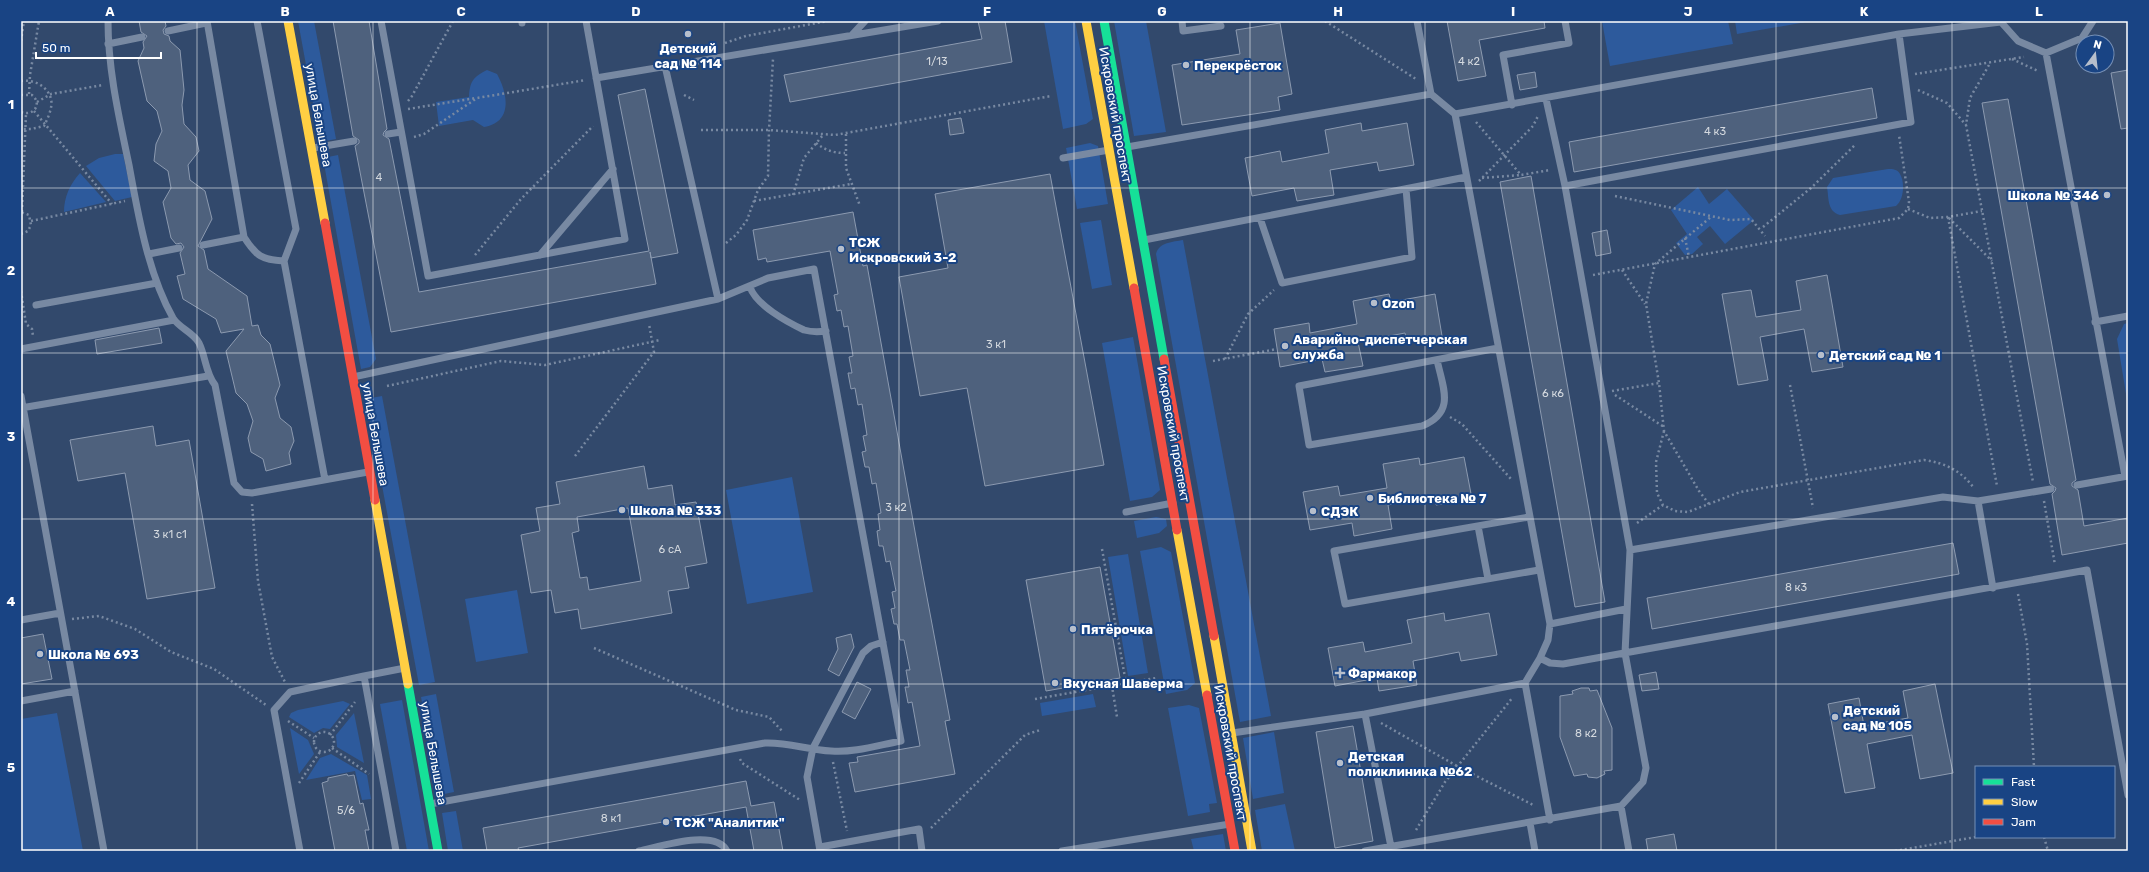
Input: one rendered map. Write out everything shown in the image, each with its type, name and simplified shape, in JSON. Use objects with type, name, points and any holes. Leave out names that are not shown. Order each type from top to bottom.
[{"type":"street","name":"улица Белышева","points":[[288,21],[438,851]]},
{"type":"street","name":"Искровский проспект","points":[[1086,21],[1118,148],[1223,735],[1252,851]]},
{"type":"street","name":"Искровский проспект","points":[[1104,21],[1118,148],[1135,241],[1173,503],[1187,534],[1223,735],[1230,824],[1235,851]]},
{"type":"lane","points":[[108,21],[108,44],[113,84],[135,198],[149,254],[157,283],[174,320],[199,342],[208,376],[215,385],[234,483],[242,492],[252,493],[370,472]]},
{"type":"lane","points":[[257,21],[296,229],[284,261],[325,480]]},
{"type":"lane","points":[[381,21],[428,276],[625,239],[586,21]]},
{"type":"lane","points":[[852,35],[865,21]]},
{"type":"lane","points":[[596,78],[938,21]]},
{"type":"lane","points":[[1182,21],[1183,31],[1222,26]]},
{"type":"lane","points":[[1417,21],[1431,94],[1455,114],[1468,192],[1550,624],[1548,640],[1540,658],[1525,683],[1549,816]]},
{"type":"lane","points":[[1512,105],[1504,55],[1569,43],[1565,21]]},
{"type":"lane","points":[[1455,114],[1546,99],[1899,34],[2001,21],[2018,41],[2046,53],[2082,38],[2093,21]]},
{"type":"lane","points":[[168,31],[206,22],[244,237],[253,251],[266,260],[284,261]]},
{"type":"lane","points":[[1565,186],[1869,131],[1911,122],[1899,34]]},
{"type":"lane","points":[[108,44],[142,37]]},
{"type":"lane","points":[[2046,53],[2095,322],[2126,476],[2077,485]]},
{"type":"lane","points":[[665,66],[718,299]]},
{"type":"lane","points":[[1063,158],[1431,94]]},
{"type":"lane","points":[[1365,851],[1391,847],[1407,848],[1530,823],[1549,816],[1621,806],[1643,782],[1646,768],[1624,653],[1630,550],[1582,277],[1565,186],[1546,99]]},
{"type":"lane","points":[[388,134],[402,132]]},
{"type":"lane","points":[[312,148],[354,141]]},
{"type":"lane","points":[[540,255],[612,169]]},
{"type":"lane","points":[[1135,241],[1466,178]]},
{"type":"lane","points":[[1260,218],[1282,283],[1412,257],[1406,189]]},
{"type":"lane","points":[[203,245],[244,237]]},
{"type":"lane","points":[[149,254],[179,248]]},
{"type":"lane","points":[[353,377],[718,299],[750,287],[768,278],[814,269],[901,741],[846,751],[831,751],[786,743],[765,743],[430,804]]},
{"type":"lane","points":[[36,305],[157,283]]},
{"type":"lane","points":[[750,287],[753,296],[761,304],[799,326],[816,332],[826,331]]},
{"type":"lane","points":[[2095,322],[2128,316]]},
{"type":"lane","points":[[21,349],[174,320]]},
{"type":"lane","points":[[1437,360],[1445,399],[1441,412],[1434,421],[1422,426],[1309,445],[1300,386],[1498,348]]},
{"type":"lane","points":[[22,408],[208,376]]},
{"type":"lane","points":[[21,396],[104,851]]},
{"type":"lane","points":[[1630,550],[1943,497],[1978,501],[2051,489]]},
{"type":"lane","points":[[1978,501],[1993,588]]},
{"type":"lane","points":[[1126,512],[1173,503]]},
{"type":"lane","points":[[1529,517],[1334,551],[1345,604],[1539,570]]},
{"type":"lane","points":[[1478,526],[1488,579]]},
{"type":"lane","points":[[1540,658],[1550,663],[1563,664],[2016,584],[2087,570],[2128,795]]},
{"type":"lane","points":[[1550,624],[1626,609]]},
{"type":"lane","points":[[21,620],[61,617]]},
{"type":"lane","points":[[883,642],[870,646],[863,653],[813,748],[807,777],[820,849],[919,829],[922,851]]},
{"type":"lane","points":[[300,851],[274,710],[290,692],[405,668]]},
{"type":"lane","points":[[364,676],[396,851]]},
{"type":"lane","points":[[1223,735],[1365,714],[1525,683]]},
{"type":"lane","points":[[21,701],[75,692]]},
{"type":"lane","points":[[1365,714],[1391,847]]},
{"type":"lane","points":[[1621,806],[1630,851]]},
{"type":"lane","points":[[1530,823],[1535,851]]},
{"type":"lane","points":[[1062,851],[1230,824]]},
{"type":"lane","points":[[639,851],[697,840],[712,840],[724,846],[727,851]]},
{"type":"path","points":[[21,40],[24,21]]},
{"type":"path","points":[[29,94],[39,21]]},
{"type":"path","points":[[397,111],[412,96],[453,21]]},
{"type":"path","points":[[708,59],[725,44],[746,36],[828,21]]},
{"type":"path","points":[[1325,21],[1414,78],[1431,94]]},
{"type":"path","points":[[726,243],[736,235],[747,220],[758,190],[768,176],[774,48]]},
{"type":"path","points":[[1904,75],[2046,53]]},
{"type":"path","points":[[2012,59],[2050,77]]},
{"type":"path","points":[[1989,65],[1970,98],[1966,125],[2038,491],[2057,576]]},
{"type":"path","points":[[397,111],[596,78]]},
{"type":"path","points":[[21,81],[38,83],[49,95],[51,100],[49,117],[44,126],[23,129]]},
{"type":"path","points":[[34,111],[37,102],[49,95],[113,84]]},
{"type":"path","points":[[1906,84],[1947,103],[1966,125]]},
{"type":"path","points":[[21,95],[29,94],[34,97],[37,102]]},
{"type":"path","points":[[701,130],[769,130],[846,134],[1051,96]]},
{"type":"path","points":[[403,142],[424,134],[477,98]]},
{"type":"path","points":[[1468,192],[1533,126],[1546,99]]},
{"type":"path","points":[[34,111],[112,204]]},
{"type":"path","points":[[21,112],[26,114],[34,111]]},
{"type":"path","points":[[1468,112],[1521,175]]},
{"type":"path","points":[[21,234],[28,231],[31,221],[29,215],[21,212],[23,129],[26,114]]},
{"type":"path","points":[[463,270],[521,199],[603,116]]},
{"type":"path","points":[[1582,277],[1899,218],[1908,209],[1909,202],[1898,125]]},
{"type":"path","points":[[1763,227],[1812,188],[1869,131]]},
{"type":"path","points":[[793,195],[804,158],[823,134]]},
{"type":"path","points":[[846,134],[845,153],[851,184],[860,206]]},
{"type":"path","points":[[816,143],[824,149],[836,153],[845,153]]},
{"type":"path","points":[[1481,178],[1521,175],[1561,168]]},
{"type":"path","points":[[754,202],[851,184]]},
{"type":"path","points":[[1615,196],[1730,220],[1751,219],[1765,236]]},
{"type":"path","points":[[31,221],[135,198]]},
{"type":"path","points":[[1908,209],[1930,218],[1948,217],[1982,211]]},
{"type":"path","points":[[1712,216],[1655,264],[1646,304],[1659,383],[1664,427],[1656,462],[1655,478],[1657,493],[1663,504],[1675,511],[1688,512],[1740,492],[1924,460],[1941,462],[1958,472],[1975,489],[1978,501]]},
{"type":"path","points":[[1948,217],[1992,261]]},
{"type":"path","points":[[1948,217],[1999,497]]},
{"type":"path","points":[[1685,238],[1689,257]]},
{"type":"path","points":[[1622,270],[1646,304]]},
{"type":"path","points":[[1225,359],[1248,314],[1282,283]]},
{"type":"path","points":[[21,291],[26,324],[32,329],[34,346]]},
{"type":"path","points":[[575,456],[654,352],[647,314]]},
{"type":"path","points":[[387,386],[501,361],[545,365],[660,340]]},
{"type":"path","points":[[1213,361],[1277,349]]},
{"type":"path","points":[[1659,383],[1609,392],[1664,427]]},
{"type":"path","points":[[1790,385],[1815,519]]},
{"type":"path","points":[[1441,412],[1462,424],[1526,496]]},
{"type":"path","points":[[1664,431],[1699,491],[1709,504]]},
{"type":"path","points":[[252,493],[252,515],[258,581],[272,657],[290,692]]},
{"type":"path","points":[[1627,530],[1663,504]]},
{"type":"path","points":[[1102,549],[1126,683]]},
{"type":"path","points":[[2016,584],[2027,644],[2034,766]]},
{"type":"path","points":[[61,617],[99,616],[135,629],[171,652],[214,669],[274,710]]},
{"type":"path","points":[[594,648],[736,710],[769,717],[784,733],[786,743]]},
{"type":"path","points":[[1035,699],[1156,678]]},
{"type":"path","points":[[1111,680],[1118,717]]},
{"type":"path","points":[[1407,848],[1445,782],[1525,683]]},
{"type":"path","points":[[330,735],[355,702]]},
{"type":"path","points":[[1365,714],[1549,816]]},
{"type":"path","points":[[286,720],[314,738],[316,749],[320,752],[325,752],[332,748],[334,741],[330,735],[322,732],[314,738]]},
{"type":"path","points":[[921,838],[1025,735],[1040,730]]},
{"type":"path","points":[[332,748],[370,774]]},
{"type":"path","points":[[733,749],[742,763],[804,803],[812,805]]},
{"type":"path","points":[[831,751],[849,842]]},
{"type":"path","points":[[298,785],[320,752]]},
{"type":"path","points":[[1895,851],[1975,837]]},
{"type":"path","points":[[2044,838],[2048,851]]},
{"type":"shaded area","points":[[298,21],[314,21],[336,139],[320,142]]},
{"type":"shaded area","points":[[1044,21],[1075,21],[1093,119],[1086,124],[1063,129]]},
{"type":"shaded area","points":[[1114,21],[1146,21],[1166,132],[1134,136]]},
{"type":"shaded area","points":[[1602,21],[1728,21],[1733,44],[1610,66]]},
{"type":"shaded area","points":[[1735,21],[1812,21],[1737,34]]},
{"type":"shaded area","points":[[487,70],[497,74],[504,90],[506,106],[500,119],[493,124],[484,127],[473,120],[439,126],[436,102],[469,97],[471,83],[475,77]]},
{"type":"shaded area","points":[[1090,143],[1098,146],[1108,204],[1077,209],[1066,148]]},
{"type":"shaded area","points":[[115,154],[123,154],[132,197],[115,201],[86,166],[99,158]]},
{"type":"shaded area","points":[[338,155],[376,359],[370,367],[361,369],[323,158]]},
{"type":"shaded area","points":[[1888,169],[1898,171],[1902,177],[1903,191],[1901,200],[1896,206],[1840,215],[1833,211],[1829,204],[1827,187],[1833,178]]},
{"type":"shaded area","points":[[80,173],[106,202],[64,212],[68,191]]},
{"type":"shaded area","points":[[1698,187],[1709,204],[1727,189],[1754,220],[1725,244],[1710,226],[1697,237],[1703,244],[1692,254],[1685,255],[1676,243],[1687,234],[1671,210]]},
{"type":"shaded area","points":[[1101,220],[1112,285],[1092,289],[1080,223]]},
{"type":"shaded area","points":[[1183,240],[1271,716],[1240,722],[1156,254],[1163,245]]},
{"type":"shaded area","points":[[2128,323],[2128,406],[2117,339],[2124,324]]},
{"type":"shaded area","points":[[1133,337],[1160,490],[1152,497],[1130,501],[1102,343]]},
{"type":"shaded area","points":[[382,396],[435,682],[419,685],[366,399]]},
{"type":"shaded area","points":[[792,477],[813,592],[747,604],[726,490]]},
{"type":"shaded area","points":[[1156,517],[1166,519],[1167,526],[1159,533],[1137,538],[1134,521]]},
{"type":"shaded area","points":[[1161,547],[1171,552],[1195,683],[1187,690],[1166,694],[1140,551]]},
{"type":"shaded area","points":[[1128,554],[1148,673],[1128,676],[1108,557]]},
{"type":"shaded area","points":[[517,590],[528,653],[476,662],[465,599]]},
{"type":"shaded area","points":[[436,694],[454,792],[439,795],[421,697]]},
{"type":"shaded area","points":[[1093,694],[1096,707],[1042,716],[1040,703]]},
{"type":"shaded area","points":[[402,700],[429,851],[407,851],[380,704]]},
{"type":"shaded area","points":[[343,701],[350,704],[330,729],[323,728],[314,733],[289,717],[291,713],[298,710]]},
{"type":"shaded area","points":[[1189,705],[1199,708],[1217,803],[1209,804],[1210,812],[1188,816],[1168,708]]},
{"type":"shaded area","points":[[57,713],[83,851],[21,851],[21,719]]},
{"type":"shaded area","points":[[354,713],[364,763],[337,747],[336,735]]},
{"type":"shaded area","points":[[290,728],[308,740],[314,754],[299,774]]},
{"type":"shaded area","points":[[1274,732],[1284,793],[1253,799],[1243,738]]},
{"type":"shaded area","points":[[331,754],[367,775],[371,799],[362,800],[355,771],[306,780],[320,758]]},
{"type":"shaded area","points":[[1285,804],[1295,851],[1262,851],[1255,810]]},
{"type":"shaded area","points":[[456,811],[463,851],[448,851],[442,813]]},
{"type":"shaded area","points":[[1223,834],[1226,851],[1194,851],[1191,839]]},
{"type":"building","points":[[139,21],[165,21],[166,26],[163,30],[164,34],[169,36],[170,41],[180,50],[184,90],[182,105],[184,124],[196,137],[199,151],[188,165],[190,180],[205,191],[212,219],[198,246],[204,250],[208,269],[247,296],[252,326],[258,325],[261,335],[270,344],[280,385],[275,398],[280,418],[291,427],[294,441],[289,453],[291,464],[266,471],[263,459],[251,452],[248,438],[253,421],[247,404],[236,393],[226,351],[244,329],[221,333],[216,319],[183,299],[177,276],[185,274],[180,253],[184,247],[181,243],[176,244],[171,238],[163,202],[171,188],[168,171],[154,161],[156,144],[162,131],[157,111],[147,101],[138,61],[144,48],[143,42],[147,36],[141,32]]},
{"type":"building","points":[[333,21],[369,21],[387,129],[383,135],[389,139],[419,292],[649,251],[618,95],[645,89],[678,253],[651,258],[656,284],[391,332],[355,146],[359,143],[359,140],[353,136]]},
{"type":"building","points":[[978,21],[1005,21],[1012,62],[790,102],[784,75],[982,39]]},
{"type":"building","points":[[1447,21],[1544,21],[1545,28],[1479,40],[1486,76],[1458,81]]},
{"type":"building","points":[[1280,23],[1292,94],[1278,97],[1280,110],[1182,125],[1172,65],[1240,54],[1236,30]]},
{"type":"building","points":[[2128,70],[2128,128],[2121,129],[2111,74],[2115,74],[2115,72]]},
{"type":"building","points":[[1535,72],[1537,87],[1520,90],[1517,75]]},
{"type":"building","points":[[1872,88],[1877,118],[1574,172],[1569,142]]},
{"type":"building","points":[[2008,99],[2076,480],[2072,483],[2072,486],[2078,490],[2084,526],[2128,518],[2128,543],[2062,555],[2052,494],[2056,488],[2050,484],[1982,103]]},
{"type":"building","points":[[961,118],[964,133],[950,135],[948,120]]},
{"type":"building","points":[[1361,123],[1362,131],[1407,123],[1414,165],[1379,171],[1377,162],[1330,170],[1334,195],[1297,201],[1294,188],[1252,196],[1245,158],[1280,151],[1282,162],[1329,153],[1325,130]]},
{"type":"building","points":[[1050,174],[1104,465],[985,486],[967,388],[920,396],[899,277],[948,268],[935,194]]},
{"type":"building","points":[[1531,176],[1605,602],[1575,607],[1500,182]]},
{"type":"building","points":[[853,212],[863,266],[867,265],[950,720],[945,721],[955,774],[855,792],[849,763],[858,762],[857,757],[920,746],[912,702],[908,703],[905,687],[909,687],[906,670],[910,670],[904,640],[900,640],[897,624],[894,624],[891,609],[895,608],[892,592],[896,591],[890,561],[886,562],[883,546],[879,546],[877,531],[880,530],[878,514],[881,513],[876,483],[872,484],[869,467],[865,467],[862,452],[866,451],[863,436],[867,435],[862,404],[858,405],[855,388],[851,389],[848,373],[852,373],[849,357],[853,356],[848,326],[844,327],[841,310],[837,311],[834,295],[838,294],[830,251],[767,262],[766,258],[758,260],[753,230]]},
{"type":"building","points":[[1607,230],[1611,253],[1596,256],[1592,233]]},
{"type":"building","points":[[1827,275],[1843,367],[1812,372],[1804,329],[1760,337],[1768,380],[1738,385],[1722,294],[1751,290],[1756,317],[1801,310],[1796,281]]},
{"type":"building","points":[[1389,294],[1391,302],[1435,294],[1442,336],[1407,342],[1405,333],[1358,342],[1363,366],[1325,372],[1322,359],[1280,367],[1274,329],[1309,323],[1310,333],[1357,324],[1353,301]]},
{"type":"building","points":[[159,328],[162,343],[97,354],[95,340]]},
{"type":"building","points":[[153,426],[156,446],[189,440],[215,588],[147,599],[125,473],[78,481],[70,440]]},
{"type":"building","points":[[1464,457],[1472,499],[1436,505],[1435,496],[1388,505],[1392,529],[1354,536],[1352,523],[1310,530],[1303,492],[1338,486],[1340,496],[1387,488],[1383,464],[1419,458],[1420,465]]},
{"type":"building","points":[[644,466],[648,489],[672,485],[675,505],[696,502],[707,563],[685,567],[689,588],[668,591],[672,613],[581,629],[578,609],[555,613],[551,590],[531,593],[521,535],[540,531],[536,508],[560,504],[556,482]],"holes":[[[628,508],[641,581],[589,590],[587,577],[580,578],[572,533],[579,531],[577,517]]]},
{"type":"building","points":[[1953,543],[1959,574],[1652,629],[1647,598]]},
{"type":"building","name":"Пятёрочка","points":[[1100,567],[1120,678],[1046,691],[1026,580]]},
{"type":"building","points":[[1444,613],[1445,621],[1489,613],[1497,655],[1461,661],[1459,652],[1413,661],[1417,685],[1379,691],[1377,678],[1335,686],[1328,648],[1363,642],[1365,652],[1412,643],[1407,620]]},
{"type":"building","points":[[43,634],[52,679],[21,684],[21,638]]},
{"type":"building","points":[[851,634],[854,647],[839,676],[828,670],[838,649],[836,638]]},
{"type":"building","points":[[1656,672],[1659,689],[1642,691],[1639,675]]},
{"type":"building","points":[[857,682],[871,689],[855,719],[842,712]]},
{"type":"building","points":[[1935,684],[1953,773],[1920,779],[1912,735],[1867,744],[1875,788],[1845,793],[1828,704],[1859,698],[1864,726],[1908,718],[1903,691]]},
{"type":"building","points":[[1581,688],[1589,688],[1590,691],[1597,690],[1612,728],[1612,770],[1604,771],[1605,774],[1597,778],[1588,777],[1587,774],[1574,776],[1560,737],[1560,696],[1573,694],[1572,691]]},
{"type":"building","name":"Детская поликлиника №62","points":[[1353,726],[1373,841],[1335,848],[1316,732]]},
{"type":"building","points":[[347,774],[348,776],[354,775],[360,804],[363,803],[369,830],[365,830],[369,851],[335,851],[322,783],[328,781],[328,778]]},
{"type":"building","points":[[746,781],[751,806],[774,802],[783,851],[754,851],[746,807],[518,848],[519,851],[487,851],[483,828]]},
{"type":"building","points":[[1674,834],[1677,851],[1648,851],[1646,839]]},
{"type":"traffic: fast","points":[[1104,21],[1164,359]]},
{"type":"traffic: fast","points":[[408,684],[438,851]]},
{"type":"traffic: slow","points":[[288,21],[325,223]]},
{"type":"traffic: slow","points":[[1086,21],[1134,288]]},
{"type":"traffic: slow","points":[[375,500],[408,684]]},
{"type":"traffic: slow","points":[[1177,530],[1207,695]]},
{"type":"traffic: slow","points":[[1214,636],[1252,851]]},
{"type":"traffic: jam","points":[[325,223],[375,500]]},
{"type":"traffic: jam","points":[[1134,288],[1177,530]]},
{"type":"traffic: jam","points":[[1164,359],[1214,636]]},
{"type":"traffic: jam","points":[[1207,695],[1235,851]]},
{"type":"place","name":"Детский сад № 114","points":[[688,34]]},
{"type":"place","name":"Перекрёсток","points":[[1186,65]]},
{"type":"place","name":"Школа № 346","points":[[2107,195]]},
{"type":"place","name":"ТСЖ Искровский 3-2","points":[[841,249]]},
{"type":"place","name":"Ozon","points":[[1374,303]]},
{"type":"place","name":"Аварийно-диспетчерская служба","points":[[1285,346]]},
{"type":"place","name":"Детский сад № 1","points":[[1821,355]]},
{"type":"place","name":"Библиотека № 7","points":[[1370,498]]},
{"type":"place","name":"Школа № 333","points":[[622,510]]},
{"type":"place","name":"СДЭК","points":[[1313,511]]},
{"type":"place","name":"Пятёрочка","points":[[1073,629]]},
{"type":"place","name":"Школа № 693","points":[[40,654]]},
{"type":"place","name":"Фармакор","points":[[1340,673]]},
{"type":"place","name":"Вкусная Шаверма","points":[[1055,683]]},
{"type":"place","name":"Детский сад № 105","points":[[1835,717]]},
{"type":"place","name":"Детская поликлиника №62","points":[[1340,763]]},
{"type":"place","name":"ТСЖ \"Аналитик\"","points":[[666,822]]}]
